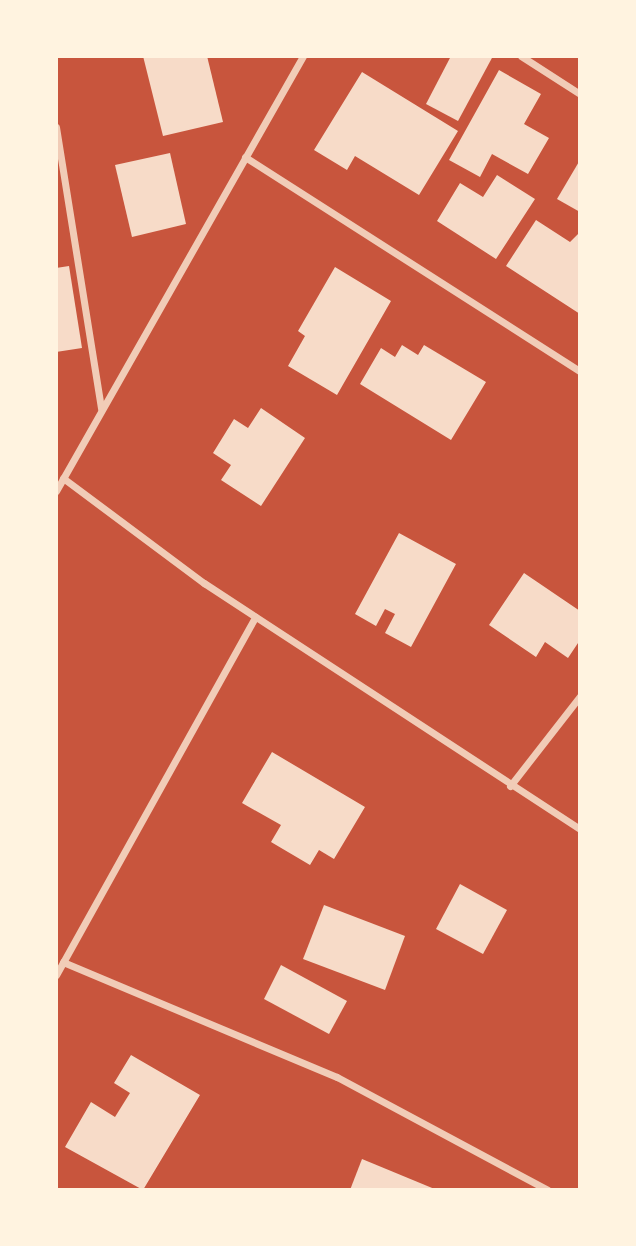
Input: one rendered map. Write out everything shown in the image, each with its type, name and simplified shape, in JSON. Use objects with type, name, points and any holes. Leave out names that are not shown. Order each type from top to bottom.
[{"type":"street","points":[[56,491],[100,408],[303,56]]},
{"type":"street","points":[[521,56],[580,94]]},
{"type":"street","points":[[56,127],[66,167],[100,408]]},
{"type":"street","points":[[245,157],[580,371]]},
{"type":"street","points":[[56,171],[66,167]]},
{"type":"street","points":[[63,478],[255,617],[510,786],[580,829]]},
{"type":"street","points":[[56,975],[255,617]]},
{"type":"street","points":[[510,786],[580,696]]},
{"type":"street","points":[[63,961],[337,1077],[548,1190]]},
{"type":"building","points":[[143,56],[207,56],[223,122],[163,136]]},
{"type":"building","points":[[451,56],[493,56],[458,121],[426,104]]},
{"type":"building","points":[[499,70],[541,94],[524,124],[549,138],[528,174],[492,154],[480,177],[449,160]]},
{"type":"building","points":[[362,72],[458,131],[419,195],[355,156],[347,170],[314,150]]},
{"type":"building","points":[[170,153],[186,224],[132,237],[115,165]]},
{"type":"building","points":[[580,160],[580,212],[557,199]]},
{"type":"building","points":[[497,175],[535,199],[496,259],[437,221],[460,183],[483,197]]},
{"type":"building","points":[[536,220],[570,242],[580,232],[580,314],[506,266]]},
{"type":"building","points":[[69,266],[82,348],[56,352],[56,268]]},
{"type":"building","points":[[335,267],[391,301],[337,395],[288,366],[305,336],[298,331]]},
{"type":"building","points":[[402,345],[418,355],[424,345],[486,382],[451,440],[360,384],[381,348],[395,357]]},
{"type":"building","points":[[261,408],[305,438],[261,506],[221,480],[231,465],[213,453],[234,419],[248,428]]},
{"type":"building","points":[[399,533],[456,564],[411,647],[385,633],[395,614],[385,609],[376,626],[355,614]]},
{"type":"building","points":[[524,573],[580,611],[580,640],[568,658],[545,642],[536,657],[489,625]]},
{"type":"building","points":[[272,752],[365,807],[334,859],[319,850],[310,865],[271,842],[281,825],[242,803]]},
{"type":"building","points":[[460,884],[507,910],[483,954],[436,929]]},
{"type":"building","points":[[324,905],[405,936],[385,990],[303,959]]},
{"type":"building","points":[[281,965],[347,1001],[329,1034],[264,999]]},
{"type":"building","points":[[131,1055],[200,1095],[143,1190],[65,1147],[91,1102],[115,1117],[130,1093],[114,1083]]},
{"type":"building","points":[[362,1159],[437,1190],[350,1190]]}]
